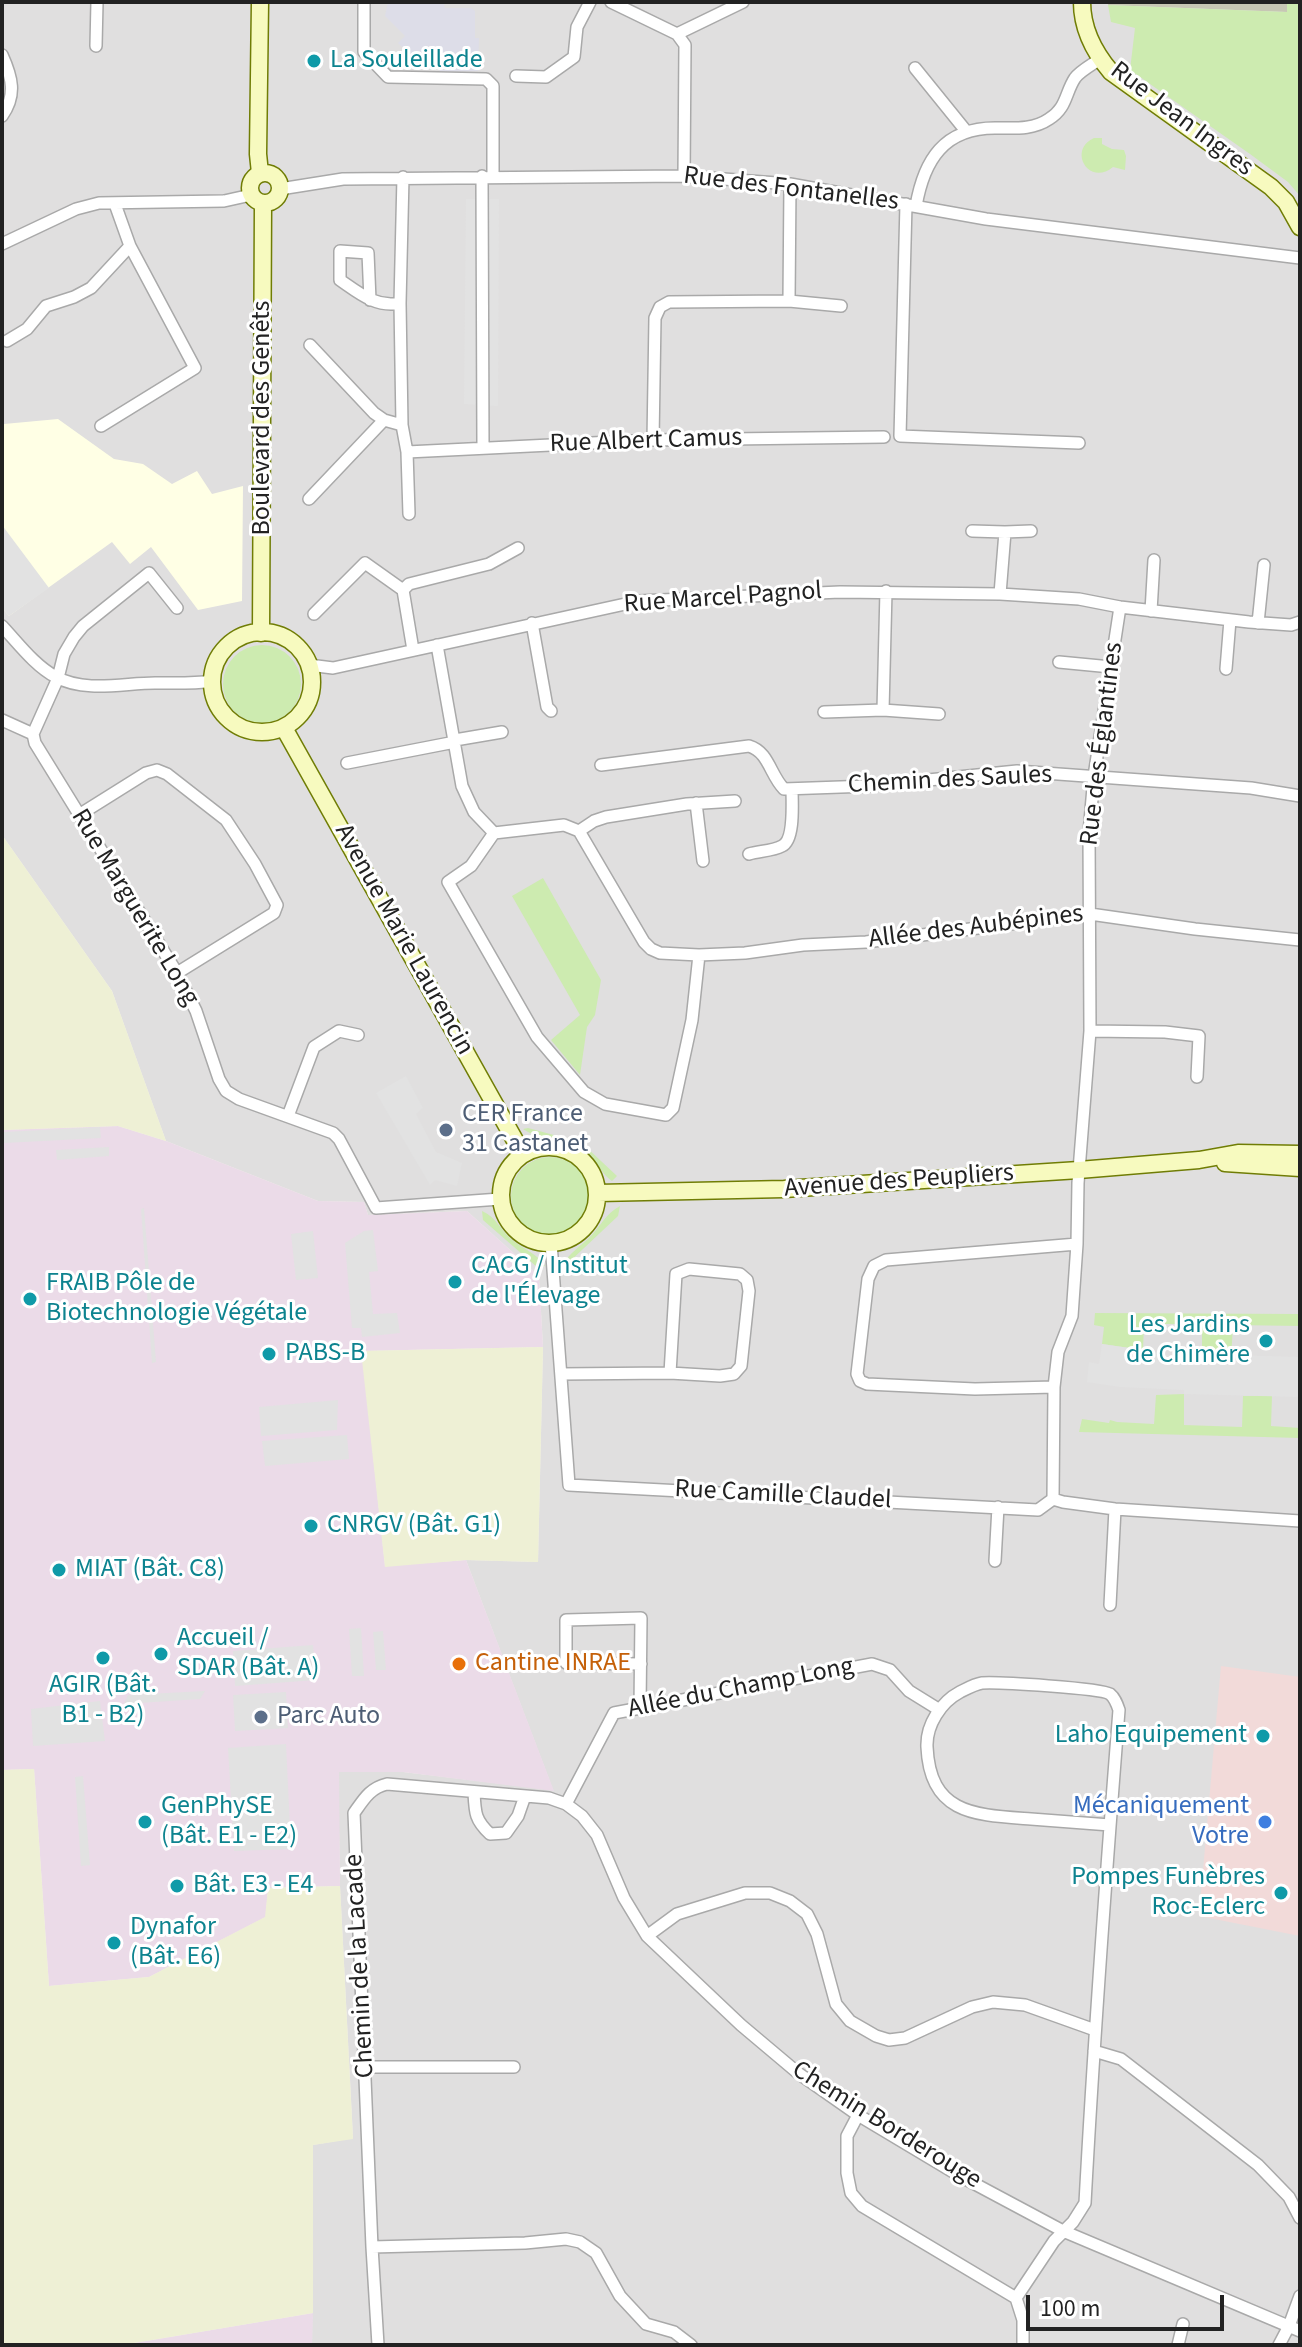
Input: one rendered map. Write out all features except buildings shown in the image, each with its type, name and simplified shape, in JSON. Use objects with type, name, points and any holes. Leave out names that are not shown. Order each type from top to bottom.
[{"type":"street","points":[[96,46],[97,2]]},
{"type":"street","points":[[257,199],[251,182],[260,173],[260,2]]},
{"type":"street","points":[[364,2],[364,52],[388,77],[486,79],[493,86],[488,176],[483,448]]},
{"type":"street","points":[[516,76],[546,77],[574,57],[577,27],[590,2]]},
{"type":"street","points":[[611,2],[677,34],[685,45],[684,176]]},
{"type":"street","points":[[677,34],[743,2]]},
{"type":"street","name":"Rue Jean Ingres","points":[[1082,2],[1085,27],[1100,59],[1111,72],[1271,187],[1286,202],[1300,227]]},
{"type":"street","points":[[2,55],[13,88],[2,116]]},
{"type":"street","points":[[1079,443],[900,436],[911,205],[920,181],[947,141],[966,131],[1022,128],[1044,123],[1061,109],[1076,77],[1100,59]]},
{"type":"street","points":[[915,68],[966,131]]},
{"type":"street","points":[[2,244],[76,209],[99,203],[275,200],[280,189],[279,182],[273,176],[260,173]]},
{"type":"street","name":"Rue des Fontanelles","points":[[280,189],[343,179],[403,177],[684,176],[790,184],[1062,230],[1300,258]]},
{"type":"street","points":[[403,177],[400,303],[402,425],[407,452],[409,514]]},
{"type":"street","points":[[789,301],[790,184]]},
{"type":"street","name":"Boulevard des Genêts","points":[[257,199],[261,633]]},
{"type":"street","points":[[101,426],[195,368],[130,246],[115,204]]},
{"type":"street","points":[[7,341],[27,329],[46,306],[91,288],[130,246]]},
{"type":"street","points":[[370,300],[368,253],[340,251],[340,280],[370,300],[389,305],[400,303]]},
{"type":"street","points":[[653,440],[655,318],[660,307],[669,302],[789,301],[841,306]]},
{"type":"street","points":[[310,345],[384,420],[402,425]]},
{"type":"street","points":[[309,499],[384,420]]},
{"type":"street","name":"Rue Albert Camus","points":[[407,452],[653,440],[884,437]]},
{"type":"street","points":[[972,531],[1031,531]]},
{"type":"street","points":[[1000,594],[1005,532]]},
{"type":"street","points":[[403,590],[409,584],[489,564],[518,548]]},
{"type":"street","points":[[1151,611],[1154,560]]},
{"type":"street","points":[[314,614],[365,563],[403,590],[413,650]]},
{"type":"street","points":[[1258,623],[1264,565]]},
{"type":"street","points":[[2,720],[33,734],[58,678],[64,654],[83,626],[149,573],[177,608]]},
{"type":"street","points":[[883,710],[886,591]]},
{"type":"street","name":"Rue Marcel Pagnol","points":[[309,665],[333,668],[639,601],[886,591],[1000,594],[1079,599],[1120,607],[1258,623],[1291,625],[1300,622]]},
{"type":"street","name":"Rue des Églantines","points":[[1053,1499],[1054,1387],[1058,1352],[1072,1316],[1090,1031],[1089,833],[1094,776],[1120,607]]},
{"type":"street","points":[[1226,669],[1230,620]]},
{"type":"street","points":[[532,623],[547,707],[551,711]]},
{"type":"street","points":[[2,626],[20,646],[58,678],[106,687],[212,681]]},
{"type":"street","points":[[271,633],[291,641],[309,665],[311,691],[303,712],[284,728],[265,733],[245,730],[230,721],[219,709],[213,694],[216,662],[224,649],[241,637],[271,633]]},
{"type":"street","points":[[437,645],[462,786],[474,812],[494,833]]},
{"type":"street","points":[[1059,662],[1111,667]]},
{"type":"street","points":[[824,712],[883,710],[939,714]]},
{"type":"street","name":"Avenue Marie Laurencin","points":[[284,728],[522,1153]]},
{"type":"street","points":[[347,763],[502,732]]},
{"type":"street","name":"Rue Marguerite Long","points":[[33,734],[35,743],[177,973],[196,1011],[226,1091],[239,1099],[333,1133],[376,1208],[500,1199]]},
{"type":"street","points":[[601,765],[749,746],[763,753],[777,781],[784,789],[792,789],[791,826],[788,841],[783,846],[749,854]]},
{"type":"street","points":[[79,815],[146,773],[157,770],[167,774],[226,820],[255,864],[277,905],[274,913],[177,973]]},
{"type":"street","name":"Chemin des Saules","points":[[792,789],[869,786],[1017,771],[1251,788],[1300,796]]},
{"type":"street","points":[[699,955],[692,1020],[673,1108],[666,1115],[605,1104],[584,1092],[537,1037],[448,882],[471,866],[494,833],[564,825],[579,831],[606,817],[696,803],[735,801]]},
{"type":"street","points":[[696,803],[703,861]]},
{"type":"street","name":"Allée des Aubépines","points":[[579,831],[644,942],[660,953],[745,953],[803,945],[866,942],[1090,914],[1300,940]]},
{"type":"street","points":[[288,1116],[314,1047],[339,1031],[358,1035]]},
{"type":"street","points":[[1090,1031],[1165,1032],[1199,1036],[1197,1077]]},
{"type":"street","points":[[552,1146],[569,1150],[590,1168],[598,1193],[594,1212],[586,1226],[573,1237],[551,1243],[530,1240],[515,1230],[506,1219],[500,1187],[509,1165],[522,1153],[536,1147],[552,1146]]},
{"type":"street","name":"Avenue des Peupliers","points":[[598,1193],[784,1189],[1079,1170],[1199,1160],[1238,1153],[1300,1154]]},
{"type":"street","name":"Avenue des Peupliers","points":[[1199,1160],[1300,1168]]},
{"type":"street","points":[[551,1243],[561,1374],[734,1374],[741,1366],[749,1291],[747,1280],[740,1274],[689,1269],[676,1274],[670,1373]]},
{"type":"street","points":[[1054,1387],[975,1389],[867,1384],[860,1381],[857,1374],[868,1279],[874,1266],[886,1260],[1077,1244]]},
{"type":"street","name":"Rue Camille Claudel","points":[[561,1374],[569,1485],[1038,1510],[1053,1499],[1115,1509],[1300,1521]]},
{"type":"street","points":[[995,1561],[998,1507]]},
{"type":"street","points":[[1110,1605],[1115,1509]]},
{"type":"street","points":[[640,1707],[641,1664],[641,1618],[566,1620],[566,1663],[641,1664]]},
{"type":"street","name":"Allée du Champ Long","points":[[566,1804],[614,1713],[872,1664],[890,1670],[909,1691],[938,1709]]},
{"type":"street","points":[[1016,2298],[1085,2203],[1119,1710],[1108,1693],[980,1683],[956,1694],[938,1709],[926,1737],[927,1764],[934,1785],[954,1806],[979,1816],[1110,1825]]},
{"type":"street","name":"Chemin de la Lacade","points":[[378,2345],[354,1813],[366,1795],[376,1787],[387,1784],[549,1798],[566,1804]]},
{"type":"street","points":[[474,1792],[479,1823],[490,1834],[506,1833],[518,1816],[525,1796]]},
{"type":"street","name":"Chemin Borderouge","points":[[566,1804],[582,1816],[597,1835],[624,1898],[647,1936],[752,2035],[798,2073],[858,2115],[960,2176],[1063,2231],[1295,2328]]},
{"type":"street","points":[[647,1936],[677,1914],[745,1893],[770,1893],[790,1901],[807,1914],[817,1934],[836,2004],[850,2021],[876,2036],[889,2040],[905,2038],[972,2007],[993,2002],[1025,2005],[1095,2030]]},
{"type":"street","points":[[1094,2051],[1121,2059],[1258,2165],[1289,2197],[1300,2218]]},
{"type":"street","points":[[365,2067],[514,2067]]},
{"type":"street","points":[[858,2115],[847,2136],[847,2173],[851,2193],[862,2206],[1016,2298],[1023,2320],[1023,2345]]},
{"type":"street","points":[[372,2247],[566,2239],[580,2242],[596,2253],[620,2296],[646,2324],[674,2332],[691,2345]]},
{"type":"street","points":[[1279,2345],[1295,2328],[1300,2296]]},
{"type":"street","points":[[1178,2345],[1183,2324]]},
{"type":"shaded area","points":[[2,2],[1300,2],[1300,2345],[312,2345],[313,2145],[353,2138],[340,1886],[338,1772],[403,1772],[553,1790],[466,1560],[538,1562],[543,1347],[539,1276],[467,1211],[368,1215],[364,1202],[318,1201],[166,1141],[112,991],[2,835]]},
{"type":"shaded area","points":[[388,2],[444,4],[445,8],[471,8],[475,11],[475,38],[479,38],[478,71],[441,72],[421,52],[414,59],[398,43],[405,36],[385,16]]},
{"type":"shaded area","points":[[1109,2],[1287,2],[1287,12],[1108,5]]},
{"type":"shaded area","points":[[466,199],[499,199],[498,406],[464,404]]},
{"type":"shaded area","points":[[58,419],[114,459],[143,464],[172,484],[197,471],[212,494],[243,486],[242,601],[198,610],[151,547],[130,564],[112,542],[9,616],[2,608],[4,424]]},
{"type":"shaded area","points":[[2,525],[49,588],[9,616],[2,608]]},
{"type":"shaded area","points":[[2,835],[112,991],[166,1141],[118,1126],[2,1130]]},
{"type":"shaded area","points":[[406,1076],[423,1108],[416,1114],[436,1152],[462,1163],[457,1186],[435,1180],[430,1185],[376,1093]]},
{"type":"shaded area","points":[[118,1126],[166,1141],[318,1201],[364,1202],[368,1215],[467,1211],[539,1276],[543,1347],[362,1351],[385,1566],[466,1560],[554,1791],[403,1772],[339,1772],[340,1886],[268,1888],[266,1917],[149,1977],[49,1986],[34,1769],[2,1770],[2,1130]]},
{"type":"shaded area","points":[[100,1127],[101,1138],[4,1143],[4,1132]]},
{"type":"shaded area","points":[[109,1147],[109,1156],[57,1160],[56,1150]]},
{"type":"shaded area","points":[[144,1208],[156,1362],[152,1363],[141,1209]]},
{"type":"shaded area","points":[[373,1230],[378,1271],[369,1272],[373,1314],[397,1313],[400,1333],[362,1337],[361,1328],[352,1328],[345,1243],[364,1231]]},
{"type":"shaded area","points":[[313,1231],[318,1278],[296,1280],[291,1234]]},
{"type":"shaded area","points":[[1102,1344],[1143,1350],[1144,1355],[1214,1355],[1215,1359],[1231,1359],[1231,1355],[1300,1357],[1300,1397],[1184,1394],[1184,1390],[1087,1382],[1089,1362],[1099,1364]]},
{"type":"shaded area","points":[[543,1347],[538,1562],[466,1560],[385,1567],[361,1351]]},
{"type":"shaded area","points":[[338,1400],[337,1430],[261,1436],[259,1407]]},
{"type":"shaded area","points":[[347,1435],[349,1459],[265,1466],[262,1441]]},
{"type":"shaded area","points":[[361,1628],[364,1676],[352,1676],[349,1629]]},
{"type":"shaded area","points":[[383,1631],[386,1670],[376,1670],[373,1632]]},
{"type":"shaded area","points":[[313,1645],[316,1680],[235,1686],[233,1651]]},
{"type":"shaded area","points":[[1221,1666],[1300,1677],[1300,1936],[1199,1916]]},
{"type":"shaded area","points":[[205,1691],[200,1699],[124,1704],[128,1695]]},
{"type":"shaded area","name":"Parc Auto","points":[[286,1692],[288,1728],[235,1731],[233,1695]]},
{"type":"shaded area","points":[[100,1701],[105,1741],[33,1746],[31,1709]]},
{"type":"shaded area","points":[[286,1744],[291,1849],[234,1851],[228,1748]]},
{"type":"shaded area","points":[[34,1769],[49,1986],[149,1977],[265,1917],[268,1888],[340,1886],[353,2139],[313,2145],[313,2313],[122,2345],[2,2345],[2,1770]]},
{"type":"shaded area","points":[[83,1776],[90,1865],[81,1866],[75,1777]]},
{"type":"shaded area","points":[[313,2313],[312,2345],[122,2345]]},
{"type":"green space","points":[[1287,2],[1300,2],[1300,196],[1288,182],[1130,70],[1135,28],[1111,22],[1108,5],[1287,12]]},
{"type":"green space","points":[[1094,138],[1102,138],[1102,144],[1112,149],[1124,150],[1125,170],[1113,167],[1096,173],[1089,170],[1084,164],[1082,150]]},
{"type":"green space","points":[[262,645],[277,648],[290,656],[298,669],[301,684],[298,699],[290,712],[277,720],[262,723],[247,720],[234,712],[226,699],[223,684],[226,669],[234,656],[247,648]]},
{"type":"green space","points":[[543,878],[601,980],[595,1015],[587,1027],[580,1075],[551,1040],[580,1015],[512,896]]},
{"type":"green space","points":[[523,1129],[576,1141],[617,1176],[612,1181],[578,1144]]},
{"type":"green space","points":[[550,1157],[565,1160],[578,1168],[586,1181],[589,1196],[586,1211],[578,1224],[565,1232],[550,1235],[535,1232],[522,1224],[514,1211],[511,1196],[514,1181],[522,1168],[535,1160]]},
{"type":"green space","points":[[620,1206],[618,1216],[566,1265],[562,1265],[607,1216]]},
{"type":"green space","points":[[482,1211],[545,1266],[537,1267],[483,1220]]},
{"type":"green space","points":[[1095,1313],[1300,1314],[1300,1326],[1233,1325],[1231,1359],[1215,1359],[1214,1355],[1202,1355],[1202,1324],[1144,1324],[1143,1350],[1102,1344],[1104,1327],[1094,1325]]},
{"type":"green space","points":[[1184,1394],[1184,1425],[1242,1427],[1243,1396],[1272,1396],[1271,1426],[1300,1428],[1300,1438],[1079,1432],[1082,1419],[1154,1424],[1156,1395]]},
{"type":"place","name":"La Souleillade","points":[[314,61]]},
{"type":"place","name":"CER France 31 Castanet","points":[[446,1130]]},
{"type":"place","name":"CACG / Institut de l'Élevage","points":[[455,1282]]},
{"type":"place","name":"FRAIB Pôle de Biotechnologie Végétale","points":[[30,1299]]},
{"type":"place","name":"Les Jardins de Chimère","points":[[1266,1341]]},
{"type":"place","name":"PABS-B","points":[[269,1354]]},
{"type":"place","name":"CNRGV (Bât. G1)","points":[[311,1526]]},
{"type":"place","name":"MIAT (Bât. C8)","points":[[59,1570]]},
{"type":"place","name":"Accueil / SDAR (Bât. A)","points":[[161,1654]]},
{"type":"place","name":"AGIR (Bât. B1 - B2)","points":[[103,1658]]},
{"type":"place","name":"Cantine INRAE","points":[[459,1664]]},
{"type":"place","name":"Parc Auto","points":[[261,1717]]},
{"type":"place","name":"Laho Equipement","points":[[1263,1736]]},
{"type":"place","name":"GenPhySE (Bât. E1 - E2)","points":[[145,1822]]},
{"type":"place","name":"Mécaniquement Votre","points":[[1265,1822]]},
{"type":"place","name":"Bât. E3 - E4","points":[[177,1886]]},
{"type":"place","name":"Pompes Funèbres Roc-Eclerc","points":[[1281,1893]]},
{"type":"place","name":"Dynafor (Bât. E6)","points":[[114,1943]]}]
